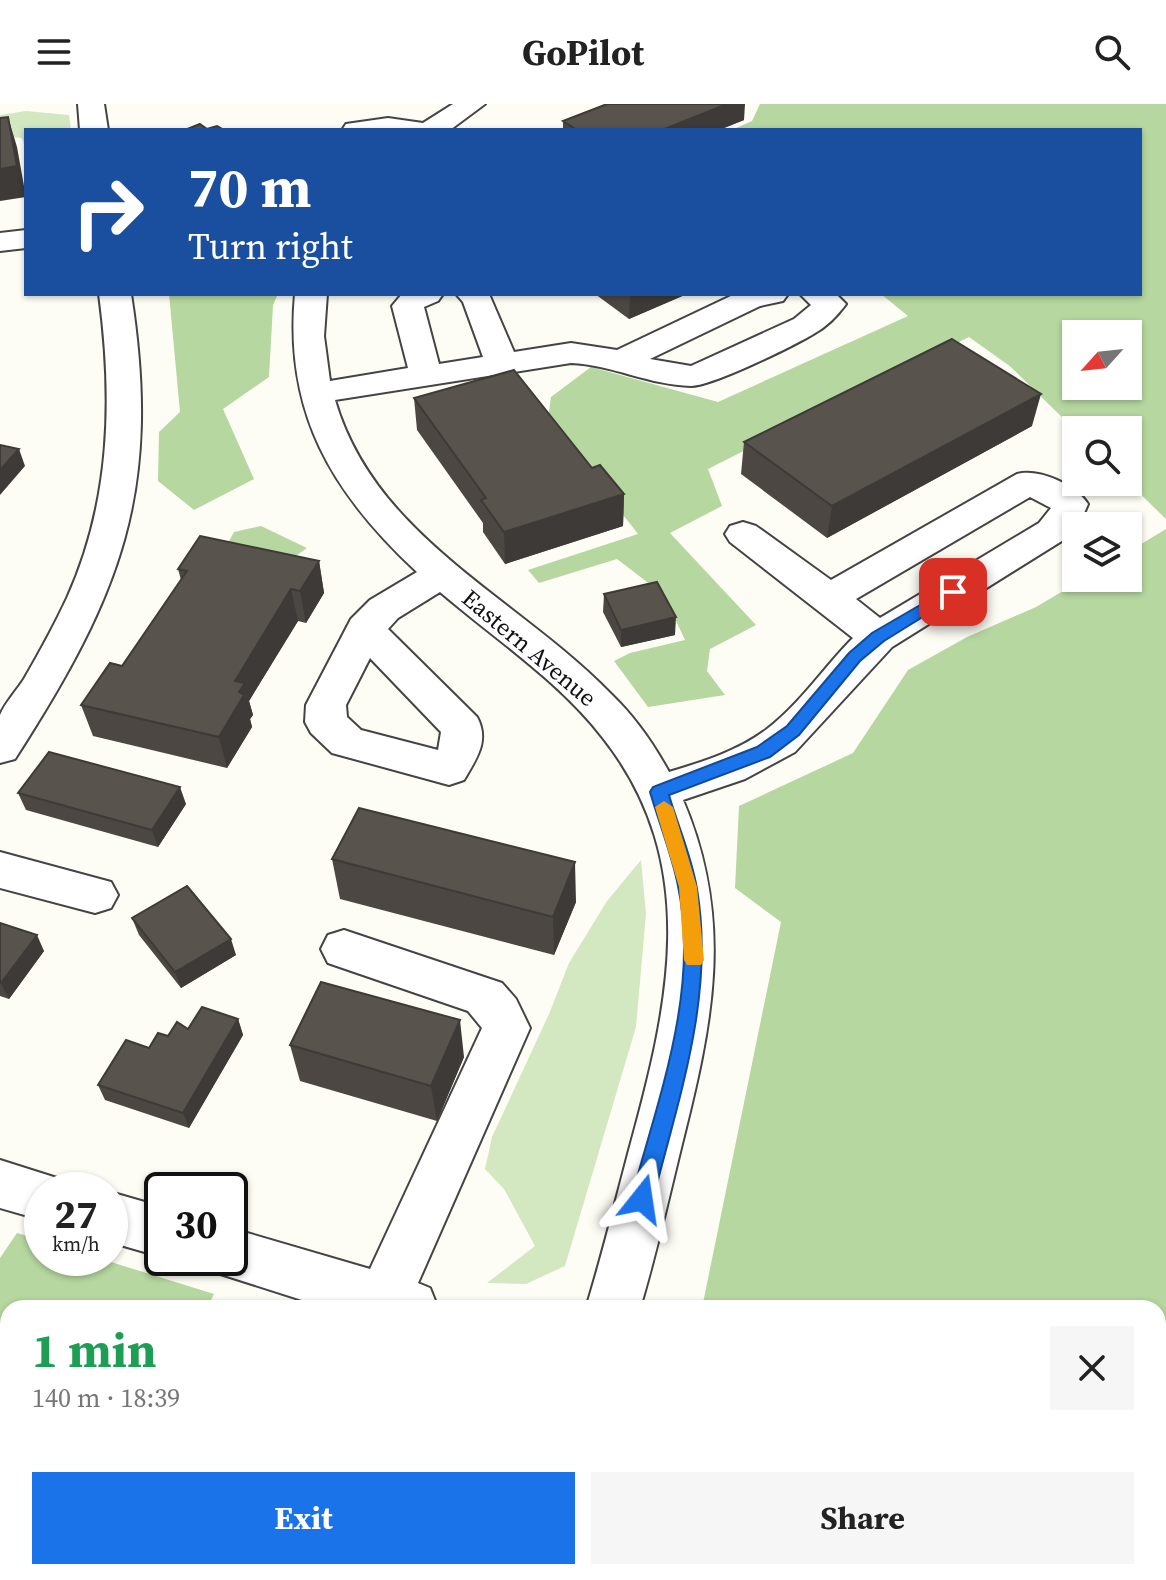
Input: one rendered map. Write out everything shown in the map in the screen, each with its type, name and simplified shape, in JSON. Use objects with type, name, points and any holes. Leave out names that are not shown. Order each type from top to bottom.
[{"type":"street","points":[[91,104],[94,128]]},
{"type":"street","points":[[434,128],[472,104]]},
{"type":"street","points":[[372,128],[404,128]]},
{"type":"street","points":[[0,242],[24,239]]},
{"type":"street","points":[[0,748],[41,687],[72,628],[117,504],[124,452],[125,401],[122,338],[115,296]]},
{"type":"street","name":"Eastern Avenue","points":[[311,296],[307,333],[314,393],[349,472],[399,532],[442,574],[588,694],[617,726],[659,792],[688,887],[694,972],[686,1029],[615,1300]]},
{"type":"street","points":[[422,296],[408,306],[426,375]]},
{"type":"street","points":[[473,296],[483,312],[502,363]]},
{"type":"street","points":[[622,360],[750,299],[763,296]]},
{"type":"street","points":[[314,393],[591,352],[679,377],[696,376],[805,326],[830,304],[819,296]]},
{"type":"street","points":[[659,792],[764,752],[793,731],[854,657],[878,637],[1052,531],[1066,517],[1070,504],[1030,482],[829,598]]},
{"type":"street","points":[[743,534],[878,637]]},
{"type":"street","points":[[365,629],[384,609],[442,574]]},
{"type":"street","points":[[0,870],[95,895]]},
{"type":"street","points":[[344,949],[485,997],[499,1013],[506,1028],[400,1300]]},
{"type":"street","points":[[0,1184],[24,1191]]},
{"type":"street","points":[[248,1258],[389,1300]]},
{"type":"green space","points":[[760,104],[1166,104],[1166,519],[1142,496],[1142,416],[1062,417],[1011,367],[969,337],[708,469],[722,506],[670,533],[756,625],[710,649],[707,671],[725,695],[648,707],[614,661],[630,653],[685,640],[664,595],[617,559],[539,583],[528,570],[638,534],[548,419],[551,397],[591,367],[718,402],[908,316],[883,296],[1142,296],[1142,128],[736,128],[752,121]]},
{"type":"green space","points":[[26,111],[69,115],[71,128],[24,128],[24,144],[22,138],[0,136],[0,115]]},
{"type":"green space","points":[[169,296],[277,296],[273,305],[269,377],[223,409],[254,479],[194,510],[158,481],[159,432],[180,412]]},
{"type":"green space","points":[[261,526],[307,548],[283,565],[223,552],[234,532]]},
{"type":"green space","points":[[1166,529],[1166,1300],[704,1300],[781,922],[735,888],[739,806],[853,753],[908,670],[967,637],[1036,607],[1062,592],[1142,592],[1142,544]]},
{"type":"green space","points":[[641,860],[646,914],[636,1027],[565,1266],[526,1284],[487,1283],[535,1246],[504,1189],[485,1169],[492,1137],[569,963],[607,901]]},
{"type":"green space","points":[[17,1233],[24,1235],[24,1276],[128,1276],[128,1267],[144,1272],[144,1276],[156,1276],[214,1294],[211,1300],[0,1300],[0,1258]]},
{"type":"building","points":[[607,104],[727,104],[667,128],[574,128],[563,121]]},
{"type":"building","points":[[8,117],[17,166],[0,169],[0,118]]},
{"type":"building","points":[[952,339],[1041,394],[832,506],[744,442]]},
{"type":"building","points":[[514,370],[592,468],[600,465],[624,494],[504,532],[481,500],[486,498],[414,398]]},
{"type":"building","points":[[0,445],[19,449],[0,470]]},
{"type":"building","points":[[200,536],[319,561],[300,591],[291,589],[235,681],[245,683],[239,692],[244,695],[219,737],[81,705],[110,663],[122,666],[187,571],[178,569]]},
{"type":"building","points":[[657,582],[676,617],[621,630],[604,594]]},
{"type":"building","points":[[49,752],[180,787],[152,830],[18,793]]},
{"type":"building","points":[[359,808],[575,862],[553,917],[332,859]]},
{"type":"building","points":[[187,886],[231,939],[175,972],[132,918]]},
{"type":"building","points":[[0,923],[37,935],[1,983],[0,983]]},
{"type":"building","points":[[321,982],[460,1020],[431,1086],[290,1045]]},
{"type":"building","points":[[202,1007],[238,1019],[183,1113],[98,1085],[126,1040],[149,1048],[158,1033],[168,1036],[177,1022],[188,1029]]},
{"type":"slow traffic","points":[[664,807],[688,887],[694,960]]},
{"type":"route","points":[[642,1199],[686,1029],[694,972],[688,887],[659,792],[764,752],[793,731],[854,657],[878,637],[953,592]]}]
